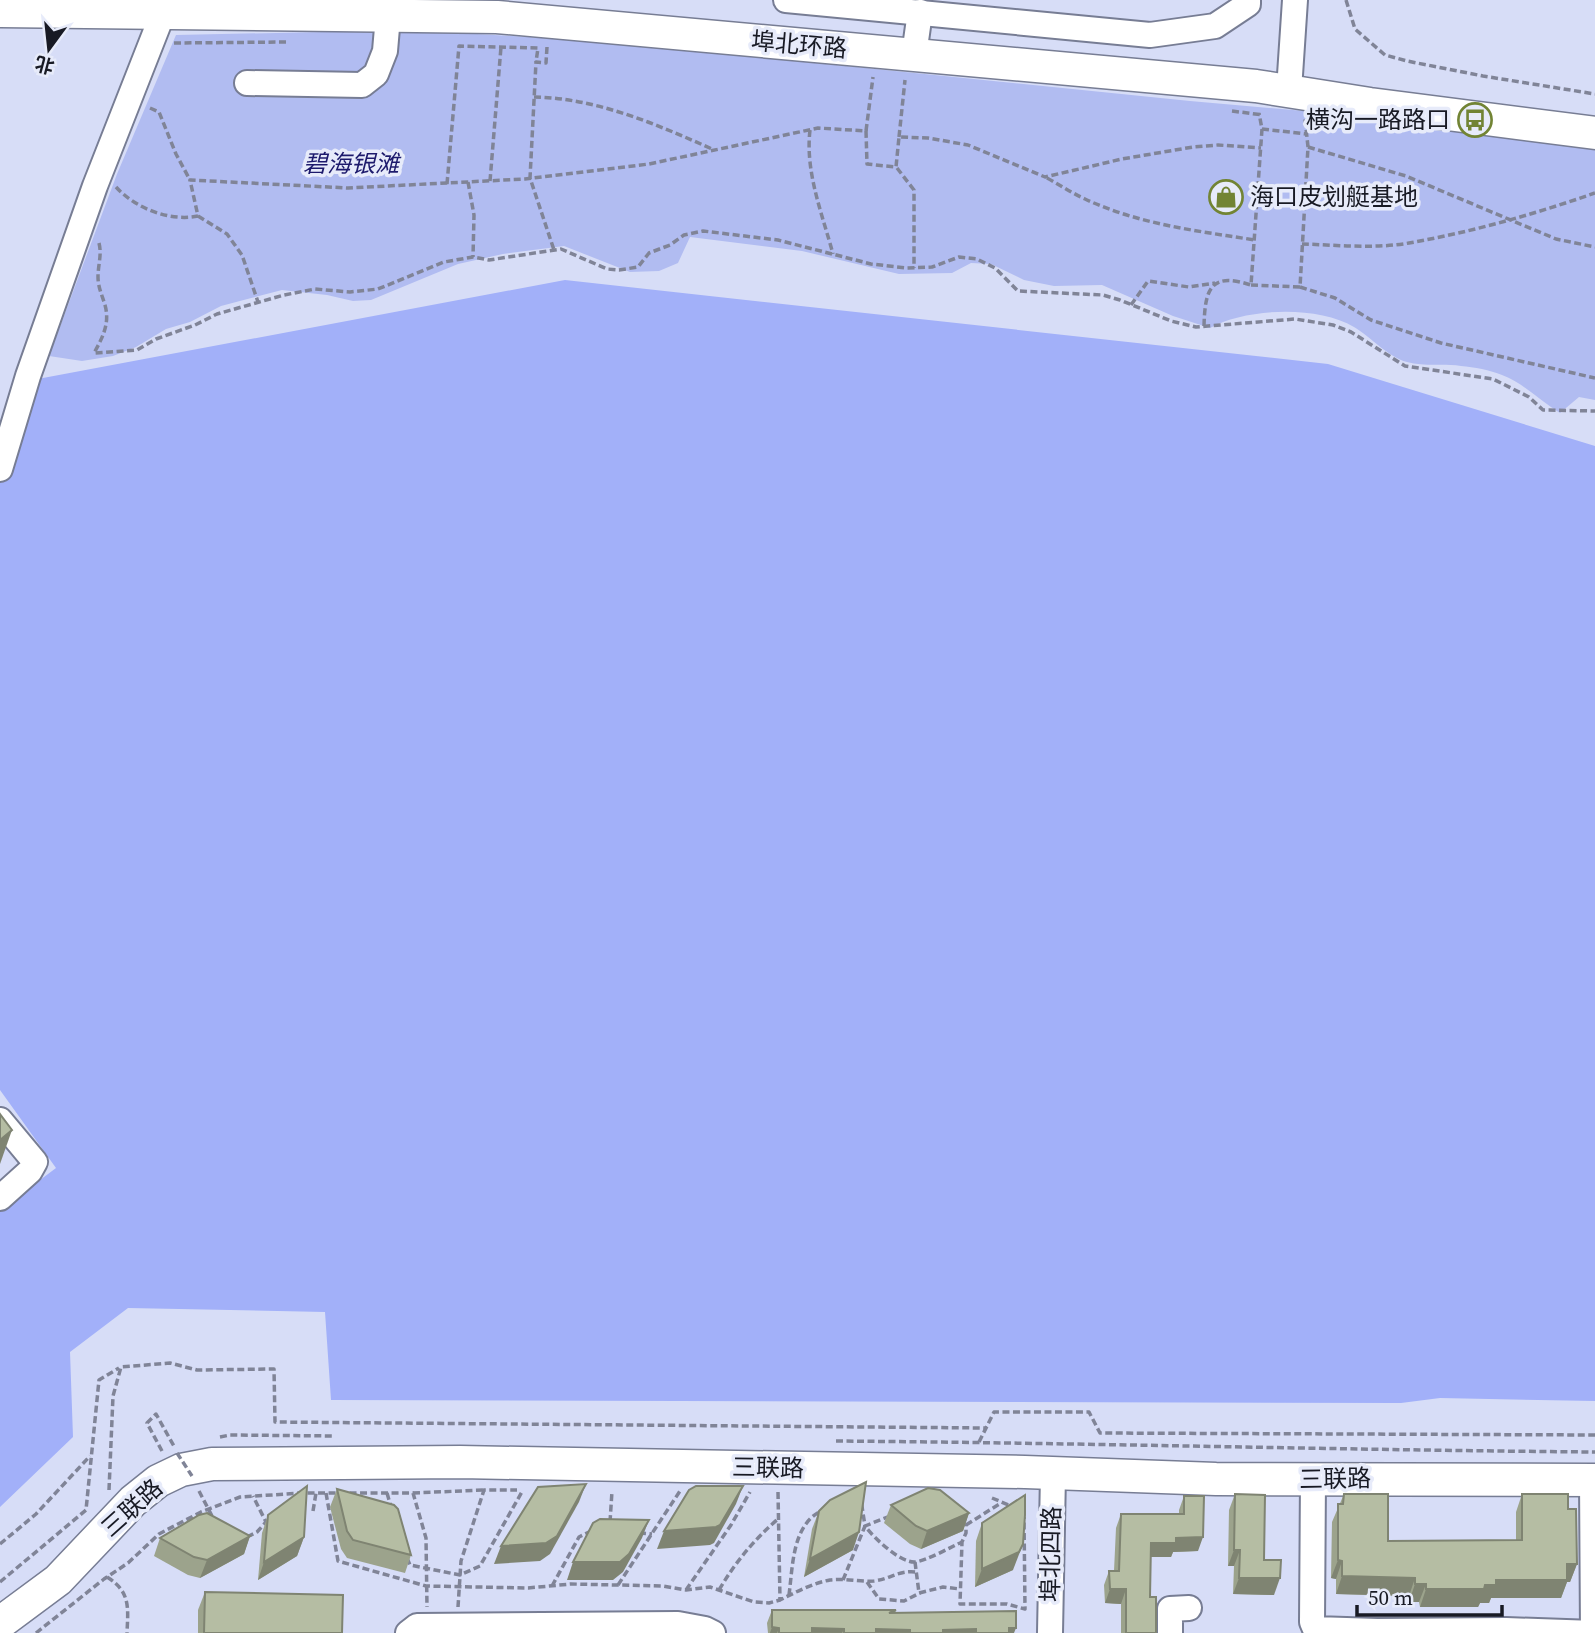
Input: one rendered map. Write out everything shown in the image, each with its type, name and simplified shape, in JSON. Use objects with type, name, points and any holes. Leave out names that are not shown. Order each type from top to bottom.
[{"type":"main road","name":"埠北环路","points":[[0,11],[388,16],[914,55],[1291,104],[1370,104],[1595,133]]},
{"type":"main road","name":"三联路","points":[[0,1623],[58,1580],[133,1501],[158,1480],[181,1470],[212,1464],[460,1462],[1216,1479],[1593,1480]]},
{"type":"street","points":[[786,0],[1150,35],[1215,26],[1248,4],[1248,0]]},
{"type":"street","points":[[1291,104],[1295,0]]},
{"type":"street","points":[[914,55],[920,12]]},
{"type":"street","points":[[0,469],[28,376],[101,170],[163,13]]},
{"type":"street","points":[[247,83],[362,85],[376,74],[385,51],[388,16]]},
{"type":"street","points":[[0,1120],[35,1162],[30,1171],[0,1198]]},
{"type":"street","name":"埠北四路","points":[[1050,1633],[1053,1474]]},
{"type":"street","points":[[1313,1479],[1312,1622],[1315,1629],[1593,1633],[1593,1480]]},
{"type":"street","points":[[1170,1633],[1170,1609],[1189,1608]]},
{"type":"street","points":[[418,1630],[455,1626],[678,1624],[713,1633]]},
{"type":"path","points":[[1346,0],[1355,29],[1385,55],[1483,76],[1595,94]]},
{"type":"path","points":[[498,26],[538,48],[530,178],[554,250]]},
{"type":"path","points":[[491,181],[498,26]]},
{"type":"path","points":[[447,184],[459,46],[498,26],[547,43],[546,63],[536,62]]},
{"type":"path","points":[[459,40],[471,40]]},
{"type":"path","points":[[152,43],[290,42]]},
{"type":"path","points":[[884,78],[873,77],[866,131],[867,164],[896,167]]},
{"type":"path","points":[[895,79],[906,80],[896,167],[914,190],[914,268]]},
{"type":"path","points":[[534,97],[597,106],[662,127],[714,149]]},
{"type":"path","points":[[129,100],[159,112],[190,180],[198,216]]},
{"type":"path","points":[[1220,110],[1258,100]]},
{"type":"path","points":[[1258,100],[1271,116]]},
{"type":"path","points":[[1251,285],[1262,129],[1258,100]]},
{"type":"path","points":[[1291,104],[1305,119],[1308,147],[1300,287]]},
{"type":"path","points":[[1305,119],[1317,120]]},
{"type":"path","points":[[1262,129],[1307,134]]},
{"type":"path","points":[[190,180],[348,188],[491,181],[649,164],[810,130],[866,131]]},
{"type":"path","points":[[810,130],[810,171],[833,254]]},
{"type":"path","points":[[900,136],[968,145],[1125,214],[1165,225],[1255,240]]},
{"type":"path","points":[[1045,177],[1122,159],[1194,147],[1218,145],[1261,148]]},
{"type":"path","points":[[1308,147],[1406,176],[1556,239],[1595,247]]},
{"type":"path","points":[[101,170],[124,195],[156,213],[185,219],[198,216],[227,234],[242,255],[258,302]]},
{"type":"path","points":[[468,182],[474,224],[472,257]]},
{"type":"path","points":[[1303,244],[1343,246],[1407,243],[1508,220],[1595,192]]},
{"type":"path","points":[[85,216],[101,252],[98,276],[108,320],[94,353],[137,350],[217,314],[258,302],[315,289],[350,292],[378,289],[444,262],[472,257],[489,260],[561,249],[607,269],[638,267],[649,253],[670,245],[684,235],[703,231],[778,240],[871,264],[914,268],[932,267],[959,257],[977,259],[995,268],[1018,291],[1103,295],[1171,321],[1204,326],[1294,319],[1333,325],[1351,332],[1405,366],[1493,379],[1529,397],[1543,410],[1595,411]]},
{"type":"path","points":[[1131,305],[1148,281],[1189,287],[1231,279],[1251,285],[1300,287],[1335,298],[1371,320],[1441,343],[1595,378]]},
{"type":"path","points":[[1204,326],[1207,295],[1217,283]]},
{"type":"path","points":[[0,1582],[86,1510],[99,1380],[121,1367],[170,1363],[197,1370],[274,1369],[275,1422],[987,1429]]},
{"type":"path","points":[[109,1493],[113,1396],[121,1367]]},
{"type":"path","points":[[979,1442],[994,1412],[1089,1412],[1105,1444]]},
{"type":"path","points":[[166,1459],[146,1423],[156,1414],[192,1476]]},
{"type":"path","points":[[1100,1433],[1595,1435]]},
{"type":"path","points":[[0,1544],[36,1514],[92,1454]]},
{"type":"path","points":[[455,1626],[461,1561],[484,1490]]},
{"type":"path","points":[[406,1553],[410,1566],[460,1575],[480,1566],[523,1490]]},
{"type":"path","points":[[36,1633],[128,1563],[159,1534],[207,1509],[240,1497],[316,1493],[536,1490]]},
{"type":"path","points":[[599,1491],[612,1491],[610,1531]]},
{"type":"path","points":[[618,1585],[680,1491],[667,1491]]},
{"type":"path","points":[[769,1492],[778,1491],[780,1600]]},
{"type":"path","points":[[843,1580],[865,1526],[864,1507],[859,1491]]},
{"type":"path","points":[[739,1492],[760,1492]]},
{"type":"path","points":[[686,1590],[731,1525],[750,1492]]},
{"type":"path","points":[[313,1511],[316,1493]]},
{"type":"path","points":[[326,1493],[338,1561],[426,1586],[618,1585],[663,1586],[686,1590],[710,1587],[754,1602],[769,1603],[833,1579],[866,1581],[888,1577],[902,1570],[916,1572]]},
{"type":"path","points":[[387,1493],[394,1517]]},
{"type":"path","points":[[413,1493],[426,1538],[426,1586],[418,1630]]},
{"type":"path","points":[[240,1541],[257,1532],[266,1522],[253,1496]]},
{"type":"path","points":[[989,1497],[1013,1507]]},
{"type":"path","points":[[966,1525],[1001,1503]]},
{"type":"path","points":[[789,1595],[794,1555],[803,1525],[814,1514],[831,1506]]},
{"type":"path","points":[[207,1509],[219,1527]]},
{"type":"path","points":[[865,1526],[896,1513]]},
{"type":"path","points":[[966,1525],[962,1542],[960,1604],[1007,1604],[1025,1609],[1026,1521],[1023,1513]]},
{"type":"path","points":[[719,1590],[753,1540],[779,1518]]},
{"type":"path","points":[[959,1521],[966,1525]]},
{"type":"path","points":[[865,1526],[882,1544],[903,1559],[915,1562],[962,1542]]},
{"type":"path","points":[[552,1586],[579,1537],[591,1530],[600,1531]]},
{"type":"path","points":[[629,1532],[652,1534]]},
{"type":"path","points":[[915,1562],[920,1593]]},
{"type":"path","points":[[107,1577],[121,1586],[128,1606],[127,1633]]},
{"type":"path","points":[[866,1581],[879,1599],[904,1601],[920,1593],[943,1587],[960,1589]]},
{"type":"green space","name":"碧海银滩","points":[[428,31],[610,42],[1361,116],[1595,148],[1595,400],[1579,397],[1560,413],[1502,375],[1471,367],[1407,362],[1393,356],[1354,327],[1321,315],[1302,312],[1262,313],[1242,316],[1210,328],[1173,316],[1102,285],[1054,286],[1024,280],[991,264],[971,263],[952,273],[899,274],[802,251],[690,237],[678,263],[659,271],[630,272],[564,246],[503,254],[458,264],[371,300],[353,301],[282,290],[221,306],[190,322],[166,329],[136,347],[113,356],[82,361],[49,356],[117,174],[176,35]]},
{"type":"shaded area","points":[[565,280],[1328,364],[1595,446],[1595,1401],[1440,1398],[1401,1403],[331,1400],[325,1312],[128,1308],[70,1352],[73,1437],[0,1507],[0,1210],[56,1168],[0,1090],[0,447],[27,381]]},
{"type":"building","points":[[0,1114],[12,1130],[0,1140]]},
{"type":"building","points":[[866,1482],[859,1532],[810,1559],[819,1511],[830,1500]]},
{"type":"building","points":[[586,1484],[557,1536],[546,1543],[501,1546],[538,1487]]},
{"type":"building","points":[[307,1486],[304,1537],[264,1562],[268,1515]]},
{"type":"building","points":[[696,1486],[743,1486],[720,1525],[664,1531],[689,1490]]},
{"type":"building","points":[[928,1488],[940,1490],[969,1513],[927,1531],[916,1526],[891,1505]]},
{"type":"building","points":[[337,1489],[394,1505],[398,1509],[411,1555],[353,1540],[347,1531]]},
{"type":"building","points":[[1235,1494],[1265,1495],[1264,1560],[1281,1560],[1280,1578],[1239,1578],[1240,1550],[1234,1550]]},
{"type":"building","points":[[1344,1494],[1388,1494],[1388,1541],[1522,1540],[1522,1494],[1568,1494],[1568,1509],[1576,1509],[1577,1564],[1567,1564],[1567,1580],[1496,1580],[1496,1585],[1485,1585],[1484,1589],[1426,1589],[1426,1584],[1415,1584],[1415,1578],[1342,1576],[1342,1561],[1338,1560],[1338,1504],[1343,1504]]},
{"type":"building","points":[[1025,1495],[1023,1544],[1019,1552],[982,1569],[982,1523]]},
{"type":"building","points":[[1184,1496],[1204,1496],[1203,1537],[1176,1538],[1176,1543],[1151,1543],[1150,1597],[1156,1597],[1156,1633],[1126,1633],[1126,1589],[1110,1589],[1109,1571],[1119,1571],[1121,1514],[1184,1514]]},
{"type":"building","points":[[207,1513],[250,1536],[207,1560],[194,1557],[160,1538],[199,1515]]},
{"type":"building","points":[[600,1519],[649,1520],[629,1554],[620,1562],[573,1562],[593,1523]]},
{"type":"building","points":[[205,1592],[343,1595],[342,1633],[204,1633]]},
{"type":"building","points":[[772,1610],[896,1610],[889,1613],[1016,1611],[1016,1628],[1009,1628],[1009,1633],[976,1633],[976,1629],[910,1633],[910,1630],[876,1629],[876,1633],[844,1633],[844,1629],[812,1628],[812,1633],[779,1633],[779,1628],[772,1627]]},
{"type":"place","name":"横沟一路路口","points":[[1475,120]]},
{"type":"place","name":"海口皮划艇基地","points":[[1226,197]]}]
